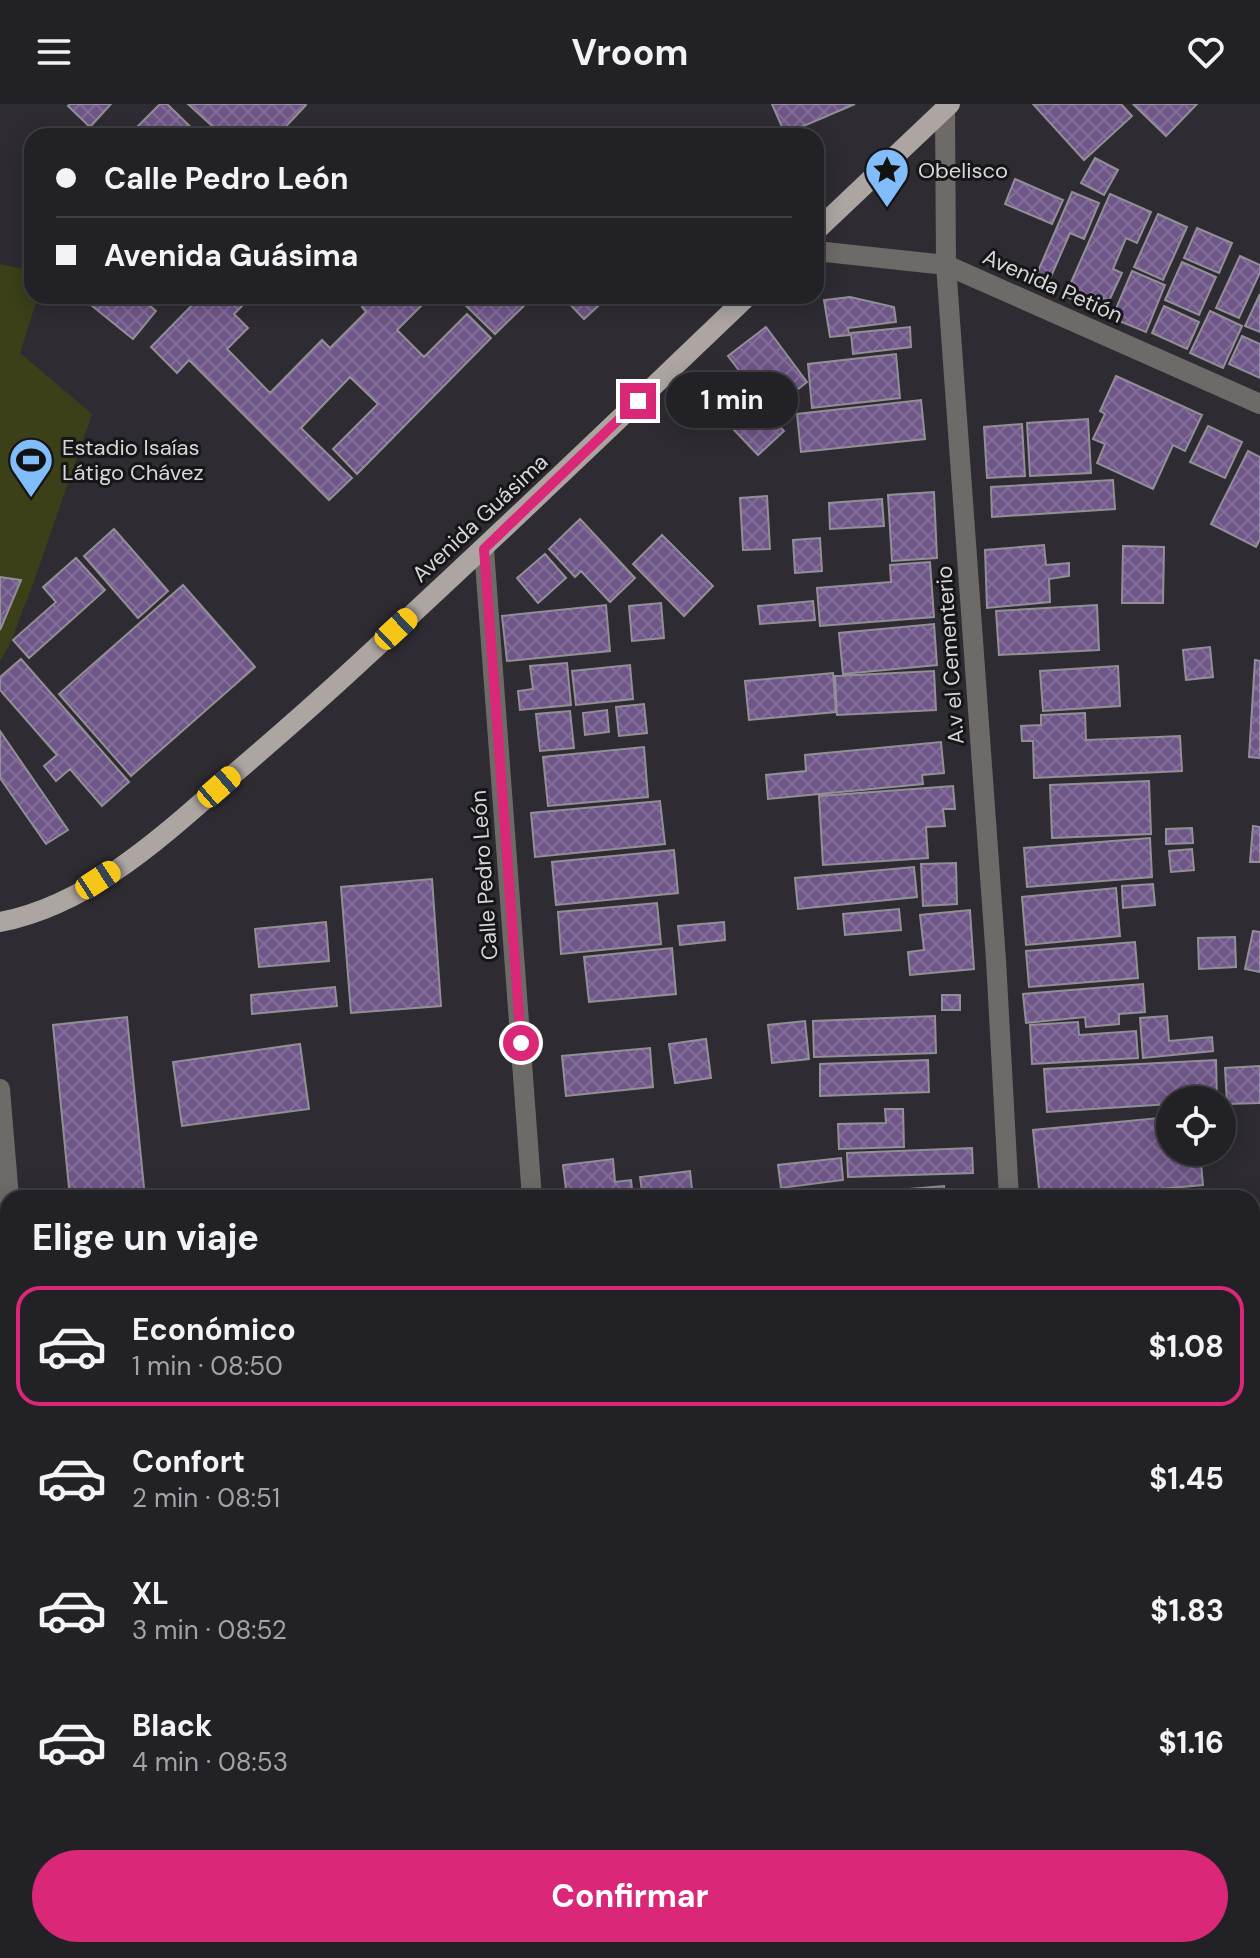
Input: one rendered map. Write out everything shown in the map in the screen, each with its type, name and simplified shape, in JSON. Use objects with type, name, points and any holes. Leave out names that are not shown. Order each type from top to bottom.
[{"type":"main road","points":[[824,223],[948,107]]},
{"type":"main road","name":"Avenida Guásima","points":[[0,922],[26,917],[71,897],[151,846],[309,710],[484,549],[740,304]]},
{"type":"street","name":"A.v el Cementerio","points":[[948,107],[946,265],[995,945],[1009,1190]]},
{"type":"street","name":"Avenida Petión","points":[[824,252],[946,265],[1260,404]]},
{"type":"street","name":"Calle Pedro León","points":[[484,549],[531,1190]]},
{"type":"street","points":[[0,1089],[8,1190]]},
{"type":"green space","name":"Estadio Isaías Látigo Chávez","points":[[0,264],[24,269],[24,304],[35,304],[20,353],[92,414],[33,584],[0,661]]},
{"type":"building","points":[[111,104],[90,127],[68,106]]},
{"type":"building","points":[[160,104],[167,104],[192,128],[136,128]]},
{"type":"building","points":[[188,104],[306,105],[284,128],[214,128]]},
{"type":"building","points":[[772,104],[855,104],[799,128],[782,128]]},
{"type":"building","points":[[1033,104],[1121,104],[1132,116],[1084,160]]},
{"type":"building","points":[[1133,104],[1197,104],[1166,136]]},
{"type":"building","points":[[1095,158],[1118,170],[1104,195],[1081,183]]},
{"type":"building","points":[[1015,179],[1063,200],[1052,224],[1005,204]]},
{"type":"building","points":[[1072,192],[1099,203],[1084,239],[1070,233],[1046,288],[1033,283]]},
{"type":"building","points":[[1110,194],[1151,212],[1137,243],[1126,238],[1113,269],[1122,273],[1109,301],[1090,293],[1085,305],[1065,296]]},
{"type":"building","points":[[1158,214],[1187,227],[1163,280],[1134,267]]},
{"type":"building","points":[[1197,228],[1232,243],[1219,273],[1184,258]]},
{"type":"building","points":[[1240,256],[1260,265],[1260,272],[1239,318],[1216,308]]},
{"type":"building","points":[[1182,262],[1216,277],[1199,315],[1165,300]]},
{"type":"building","points":[[1132,271],[1165,285],[1146,332],[1112,318]]},
{"type":"building","points":[[1260,294],[1260,332],[1245,326]]},
{"type":"building","points":[[850,297],[894,307],[896,322],[848,328],[849,335],[830,337],[824,300]]},
{"type":"building","points":[[90,304],[148,304],[156,311],[133,339]]},
{"type":"building","points":[[193,304],[244,304],[234,314],[248,328],[227,349],[270,393],[322,340],[330,348],[366,312],[362,307],[365,304],[423,304],[397,330],[424,357],[467,314],[491,338],[357,474],[333,449],[378,404],[350,377],[301,428],[352,478],[329,500],[189,360],[177,373],[151,347]]},
{"type":"building","points":[[464,304],[526,304],[495,334]]},
{"type":"building","points":[[570,304],[600,304],[584,319]]},
{"type":"building","points":[[1164,306],[1199,322],[1187,349],[1152,333]]},
{"type":"building","points":[[1210,311],[1242,326],[1223,368],[1190,353]]},
{"type":"building","points":[[766,327],[807,382],[770,411],[728,356]]},
{"type":"building","points":[[910,327],[911,347],[853,354],[851,333]]},
{"type":"building","points":[[1242,336],[1260,344],[1260,378],[1229,364]]},
{"type":"building","points":[[896,354],[900,398],[812,408],[808,364]]},
{"type":"building","points":[[1116,376],[1202,415],[1185,451],[1173,445],[1153,489],[1097,463],[1105,444],[1093,439],[1105,414],[1100,411]]},
{"type":"building","points":[[740,384],[784,431],[758,455],[714,409]]},
{"type":"building","points":[[921,400],[925,439],[801,452],[797,414]]},
{"type":"building","points":[[1088,419],[1091,473],[1030,476],[1027,423]]},
{"type":"building","points":[[1022,424],[1025,476],[987,478],[984,427]]},
{"type":"building","points":[[1208,426],[1242,442],[1225,478],[1190,462]]},
{"type":"building","points":[[1248,451],[1260,457],[1260,539],[1256,547],[1211,524]]},
{"type":"building","points":[[1113,480],[1115,509],[992,517],[991,487]]},
{"type":"building","points":[[934,492],[937,558],[892,561],[888,495]]},
{"type":"building","points":[[767,496],[770,549],[743,550],[740,498]]},
{"type":"building","points":[[882,499],[884,526],[830,529],[829,503]]},
{"type":"building","points":[[580,519],[635,578],[610,602],[581,571],[575,577],[549,549]]},
{"type":"building","points":[[114,529],[168,591],[138,618],[84,556]]},
{"type":"building","points":[[662,535],[713,586],[684,616],[633,564]]},
{"type":"building","points":[[820,538],[822,571],[795,573],[793,540]]},
{"type":"building","points":[[1044,545],[1046,565],[1069,563],[1069,576],[1049,579],[1050,602],[987,608],[985,550]]},
{"type":"building","points":[[1123,546],[1164,547],[1163,603],[1122,603]]},
{"type":"building","points":[[545,554],[566,578],[538,603],[517,578]]},
{"type":"building","points":[[76,558],[105,590],[29,658],[13,640],[56,602],[43,587]]},
{"type":"building","points":[[930,562],[934,617],[820,626],[817,588],[891,582],[890,565]]},
{"type":"building","points":[[0,577],[21,580],[0,630]]},
{"type":"building","points":[[183,585],[255,667],[131,776],[59,694]]},
{"type":"building","points":[[813,601],[815,620],[760,624],[758,606]]},
{"type":"building","points":[[661,603],[664,638],[632,641],[629,606]]},
{"type":"building","points":[[606,605],[610,651],[507,661],[502,616]]},
{"type":"building","points":[[1097,605],[1099,650],[999,655],[996,611]]},
{"type":"building","points":[[934,624],[937,665],[843,674],[839,633]]},
{"type":"building","points":[[1210,647],[1213,677],[1186,680],[1183,650]]},
{"type":"building","points":[[21,659],[129,782],[102,806],[70,769],[56,781],[44,766],[57,755],[0,690],[0,677]]},
{"type":"building","points":[[1255,660],[1260,661],[1260,758],[1249,757]]},
{"type":"building","points":[[567,663],[571,705],[520,710],[518,691],[533,689],[530,666]]},
{"type":"building","points":[[630,665],[633,699],[576,705],[572,671]]},
{"type":"building","points":[[1118,666],[1120,706],[1043,711],[1040,671]]},
{"type":"building","points":[[934,671],[936,710],[837,715],[835,676]]},
{"type":"building","points":[[833,673],[836,712],[749,720],[745,681]]},
{"type":"building","points":[[644,704],[647,733],[619,736],[616,707]]},
{"type":"building","points":[[607,710],[609,732],[585,735],[583,713]]},
{"type":"building","points":[[570,711],[574,748],[540,751],[536,714]]},
{"type":"building","points":[[1085,713],[1086,740],[1180,736],[1182,771],[1034,778],[1033,741],[1022,741],[1021,726],[1041,725],[1041,715]]},
{"type":"building","points":[[0,731],[68,830],[46,844],[0,778]]},
{"type":"building","points":[[941,742],[944,773],[922,775],[923,784],[768,799],[766,775],[806,771],[805,755]]},
{"type":"building","points":[[644,747],[648,797],[548,806],[543,757]]},
{"type":"building","points":[[1149,781],[1151,834],[1052,838],[1050,785]]},
{"type":"building","points":[[953,786],[955,809],[943,809],[945,826],[926,827],[928,858],[823,865],[819,796]]},
{"type":"building","points":[[660,801],[665,844],[535,857],[531,813]]},
{"type":"building","points":[[1253,826],[1260,827],[1260,862],[1250,862]]},
{"type":"building","points":[[1192,828],[1193,843],[1166,844],[1166,829]]},
{"type":"building","points":[[1150,838],[1152,877],[1027,887],[1024,848]]},
{"type":"building","points":[[1192,849],[1194,870],[1171,872],[1169,851]]},
{"type":"building","points":[[674,850],[678,893],[556,905],[552,862]]},
{"type":"building","points":[[956,863],[957,904],[923,906],[921,864]]},
{"type":"building","points":[[914,867],[917,897],[798,909],[795,878]]},
{"type":"building","points":[[432,879],[441,1006],[351,1013],[341,887]]},
{"type":"building","points":[[1153,884],[1155,905],[1123,908],[1122,886]]},
{"type":"building","points":[[1116,888],[1120,936],[1026,945],[1022,897]]},
{"type":"building","points":[[657,903],[661,944],[561,954],[558,912]]},
{"type":"building","points":[[899,909],[901,930],[845,935],[843,914]]},
{"type":"building","points":[[970,910],[974,969],[910,975],[908,952],[924,950],[920,915]]},
{"type":"building","points":[[326,922],[329,961],[259,967],[255,929]]},
{"type":"building","points":[[724,922],[725,940],[680,945],[678,926]]},
{"type":"building","points":[[1253,931],[1260,932],[1260,972],[1245,969]]},
{"type":"building","points":[[1235,937],[1236,967],[1199,969],[1198,938]]},
{"type":"building","points":[[1135,942],[1138,978],[1029,987],[1026,951]]},
{"type":"building","points":[[672,948],[676,994],[589,1002],[584,957]]},
{"type":"building","points":[[1143,984],[1145,1012],[1119,1014],[1119,1024],[1086,1027],[1085,1017],[1026,1023],[1023,994]]},
{"type":"building","points":[[335,987],[337,1006],[252,1014],[251,995]]},
{"type":"building","points":[[942,995],[960,995],[960,1010],[942,1010]]},
{"type":"building","points":[[935,1016],[936,1053],[814,1057],[813,1021]]},
{"type":"building","points":[[1167,1016],[1169,1041],[1212,1037],[1213,1051],[1143,1058],[1140,1018]]},
{"type":"building","points":[[127,1017],[144,1190],[69,1190],[53,1025]]},
{"type":"building","points":[[805,1021],[809,1059],[772,1063],[768,1025]]},
{"type":"building","points":[[1078,1022],[1079,1035],[1136,1031],[1138,1058],[1032,1064],[1030,1025]]},
{"type":"building","points":[[706,1039],[711,1078],[675,1083],[669,1044]]},
{"type":"building","points":[[300,1044],[309,1109],[182,1126],[173,1062]]},
{"type":"building","points":[[650,1048],[653,1087],[566,1096],[562,1056]]},
{"type":"building","points":[[928,1060],[929,1092],[820,1096],[820,1064]]},
{"type":"building","points":[[1216,1060],[1217,1086],[1156,1086],[1156,1105],[1047,1112],[1044,1069]]},
{"type":"building","points":[[1260,1066],[1260,1103],[1236,1104],[1236,1086],[1226,1086],[1225,1068]]},
{"type":"building","points":[[885,1109],[903,1109],[904,1147],[839,1149],[838,1124],[886,1123]]},
{"type":"building","points":[[1156,1118],[1156,1166],[1201,1166],[1203,1185],[1148,1190],[1039,1190],[1033,1130]]},
{"type":"building","points":[[972,1148],[973,1173],[848,1177],[847,1153]]},
{"type":"building","points":[[841,1158],[843,1180],[781,1188],[778,1165]]},
{"type":"building","points":[[613,1159],[615,1182],[631,1180],[632,1190],[566,1190],[563,1165]]},
{"type":"building","points":[[690,1171],[692,1190],[642,1190],[640,1177]]},
{"type":"building","points":[[944,1186],[944,1190],[898,1190]]},
{"type":"place","name":"Obelisco","points":[[887,209]]},
{"type":"place","name":"Estadio Isaías Látigo Chávez","points":[[31,499]]},
{"type":"route","points":[[521,1043],[484,549],[638,401]]}]
